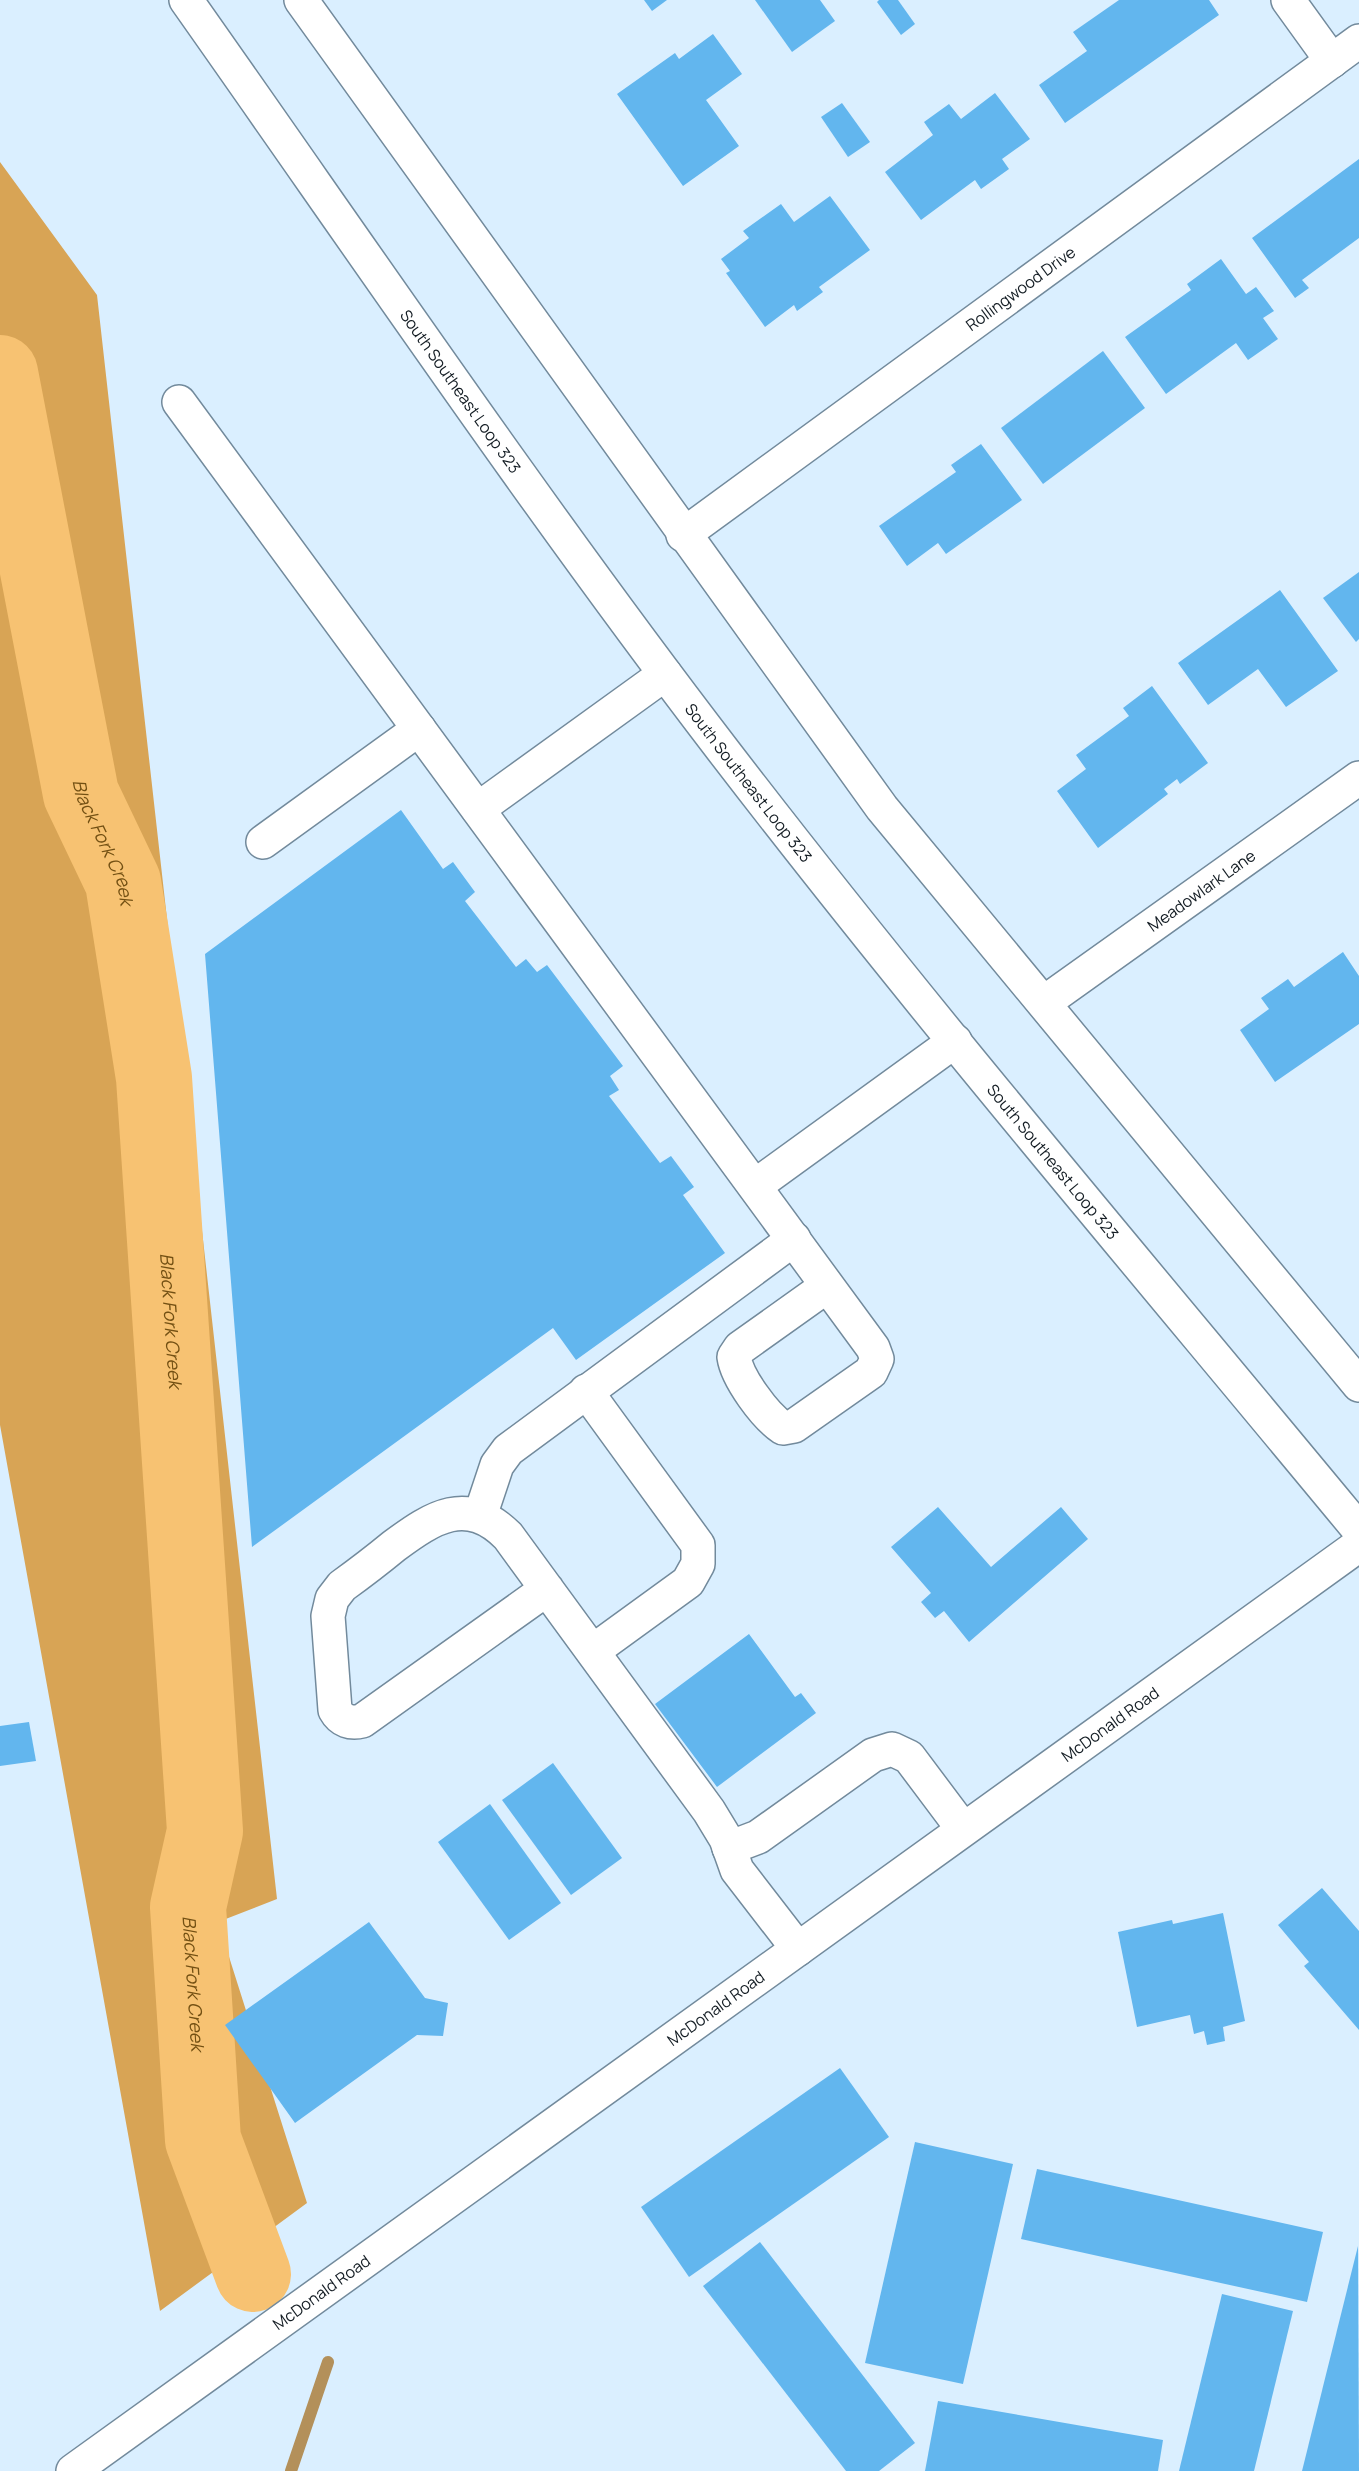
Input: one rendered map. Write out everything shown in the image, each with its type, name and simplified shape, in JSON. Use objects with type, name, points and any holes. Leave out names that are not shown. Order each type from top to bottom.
[{"type":"main road","name":"South Southeast Loop 323","points":[[186,0],[601,589],[829,888],[1359,1530]]},
{"type":"main road","points":[[301,0],[683,535],[882,808],[1045,1002],[1359,1385]]},
{"type":"main road","points":[[1288,0],[1332,61]]},
{"type":"main road","name":"Rollingwood Drive","points":[[683,535],[1359,41]]},
{"type":"main road","points":[[179,402],[873,1348],[877,1359],[871,1372],[794,1426],[783,1428],[773,1422],[736,1370],[734,1357],[740,1348],[827,1286]]},
{"type":"main road","points":[[478,809],[665,674]]},
{"type":"main road","points":[[263,842],[419,729]]},
{"type":"main road","name":"Meadowlark Lane","points":[[1045,1002],[1359,778]]},
{"type":"main road","points":[[755,1186],[955,1041]]},
{"type":"main road","points":[[480,1516],[497,1465],[508,1450],[794,1239]]},
{"type":"main road","points":[[586,1391],[698,1545],[698,1564],[688,1582],[592,1651]]},
{"type":"main road","points":[[547,1589],[362,1721],[354,1723],[339,1717],[335,1710],[328,1616],[332,1599],[342,1586],[427,1522],[447,1514],[480,1516],[497,1524],[508,1536],[547,1589],[709,1811],[738,1870],[798,1949]]},
{"type":"main road","name":"McDonald Road","points":[[73,2471],[1359,1545]]},
{"type":"main road","points":[[729,1848],[758,1838],[873,1755],[892,1749],[909,1757],[963,1829]]},
{"type":"shaded area","points":[[0,162],[97,295],[277,1899],[218,1922],[307,2203],[160,2311],[0,1425]]},
{"type":"building","points":[[644,0],[667,0],[652,11]]},
{"type":"building","points":[[755,0],[820,0],[835,21],[792,52]]},
{"type":"building","points":[[879,0],[898,0],[915,24],[901,35],[877,2]]},
{"type":"building","points":[[1119,0],[1209,0],[1219,15],[1065,123],[1039,85],[1087,51],[1073,32]]},
{"type":"building","points":[[713,34],[742,74],[706,100],[739,146],[683,186],[617,94],[675,53],[679,59]]},
{"type":"building","points":[[995,93],[1030,139],[1002,159],[1009,169],[981,189],[975,180],[921,220],[885,172],[933,135],[924,122],[949,104],[961,119]]},
{"type":"building","points":[[842,103],[870,142],[848,157],[821,117]]},
{"type":"building","points":[[1359,159],[1359,238],[1302,280],[1309,288],[1295,298],[1252,238]]},
{"type":"building","points":[[830,196],[870,250],[819,287],[823,292],[797,311],[794,305],[765,327],[726,273],[730,271],[721,259],[749,238],[743,231],[781,204],[794,222]]},
{"type":"building","points":[[1221,259],[1246,294],[1256,287],[1274,311],[1263,318],[1278,339],[1248,360],[1236,343],[1166,394],[1125,337],[1191,290],[1187,284]]},
{"type":"building","points":[[1103,351],[1145,408],[1043,484],[1001,428]]},
{"type":"building","points":[[981,444],[1022,500],[946,554],[938,543],[907,566],[879,526],[956,472],[951,465]]},
{"type":"building","points":[[1359,572],[1359,639],[1356,642],[1323,598]]},
{"type":"building","points":[[1280,590],[1338,671],[1286,707],[1258,669],[1208,705],[1178,663]]},
{"type":"building","points":[[1152,686],[1208,763],[1180,784],[1177,779],[1164,789],[1168,794],[1098,848],[1057,791],[1086,769],[1076,755],[1129,716],[1123,708]]},
{"type":"building","points":[[401,810],[443,869],[453,862],[475,892],[465,901],[516,967],[526,959],[537,972],[547,965],[623,1066],[610,1076],[619,1090],[609,1096],[660,1163],[671,1156],[694,1187],[683,1195],[725,1253],[576,1360],[553,1328],[252,1547],[205,954]]},
{"type":"building","points":[[1343,952],[1359,976],[1359,1024],[1275,1082],[1240,1030],[1269,1009],[1261,998],[1288,979],[1294,987]]},
{"type":"building","points":[[938,1507],[991,1567],[1061,1507],[1088,1539],[969,1642],[944,1611],[935,1618],[921,1602],[931,1593],[891,1547]]},
{"type":"building","points":[[749,1634],[795,1697],[801,1693],[816,1713],[717,1787],[655,1704]]},
{"type":"building","points":[[29,1722],[36,1761],[0,1766],[0,1726]]},
{"type":"building","points":[[553,1763],[622,1858],[571,1895],[502,1800]]},
{"type":"building","points":[[490,1804],[561,1903],[509,1940],[438,1842]]},
{"type":"building","points":[[1322,1888],[1359,1931],[1359,2030],[1304,1966],[1309,1962],[1278,1925]]},
{"type":"building","points":[[1223,1913],[1245,2021],[1223,2027],[1225,2041],[1207,2045],[1204,2031],[1194,2034],[1190,2015],[1137,2027],[1118,1932],[1172,1920],[1173,1924]]},
{"type":"building","points":[[369,1922],[425,1998],[448,2003],[443,2036],[417,2035],[295,2123],[225,2025]]},
{"type":"building","points":[[840,2068],[889,2137],[689,2277],[641,2207]]},
{"type":"building","points":[[915,2142],[1013,2164],[963,2384],[865,2363]]},
{"type":"building","points":[[1037,2169],[1323,2232],[1307,2302],[1021,2239]]},
{"type":"building","points":[[760,2242],[915,2443],[879,2471],[846,2471],[703,2286]]},
{"type":"building","points":[[1358,2246],[1359,2471],[1302,2471]]},
{"type":"building","points":[[1222,2294],[1293,2311],[1254,2471],[1179,2471]]},
{"type":"building","points":[[938,2401],[1163,2440],[1158,2471],[925,2471]]},
{"type":"waterway","name":"Black Fork Creek","points":[[0,373],[81,794],[123,882],[154,1078],[205,1831],[188,1907],[203,2140],[253,2274]]},
{"type":"waterway","name":"Black Fork Creek","points":[[291,2471],[328,2362]]}]
